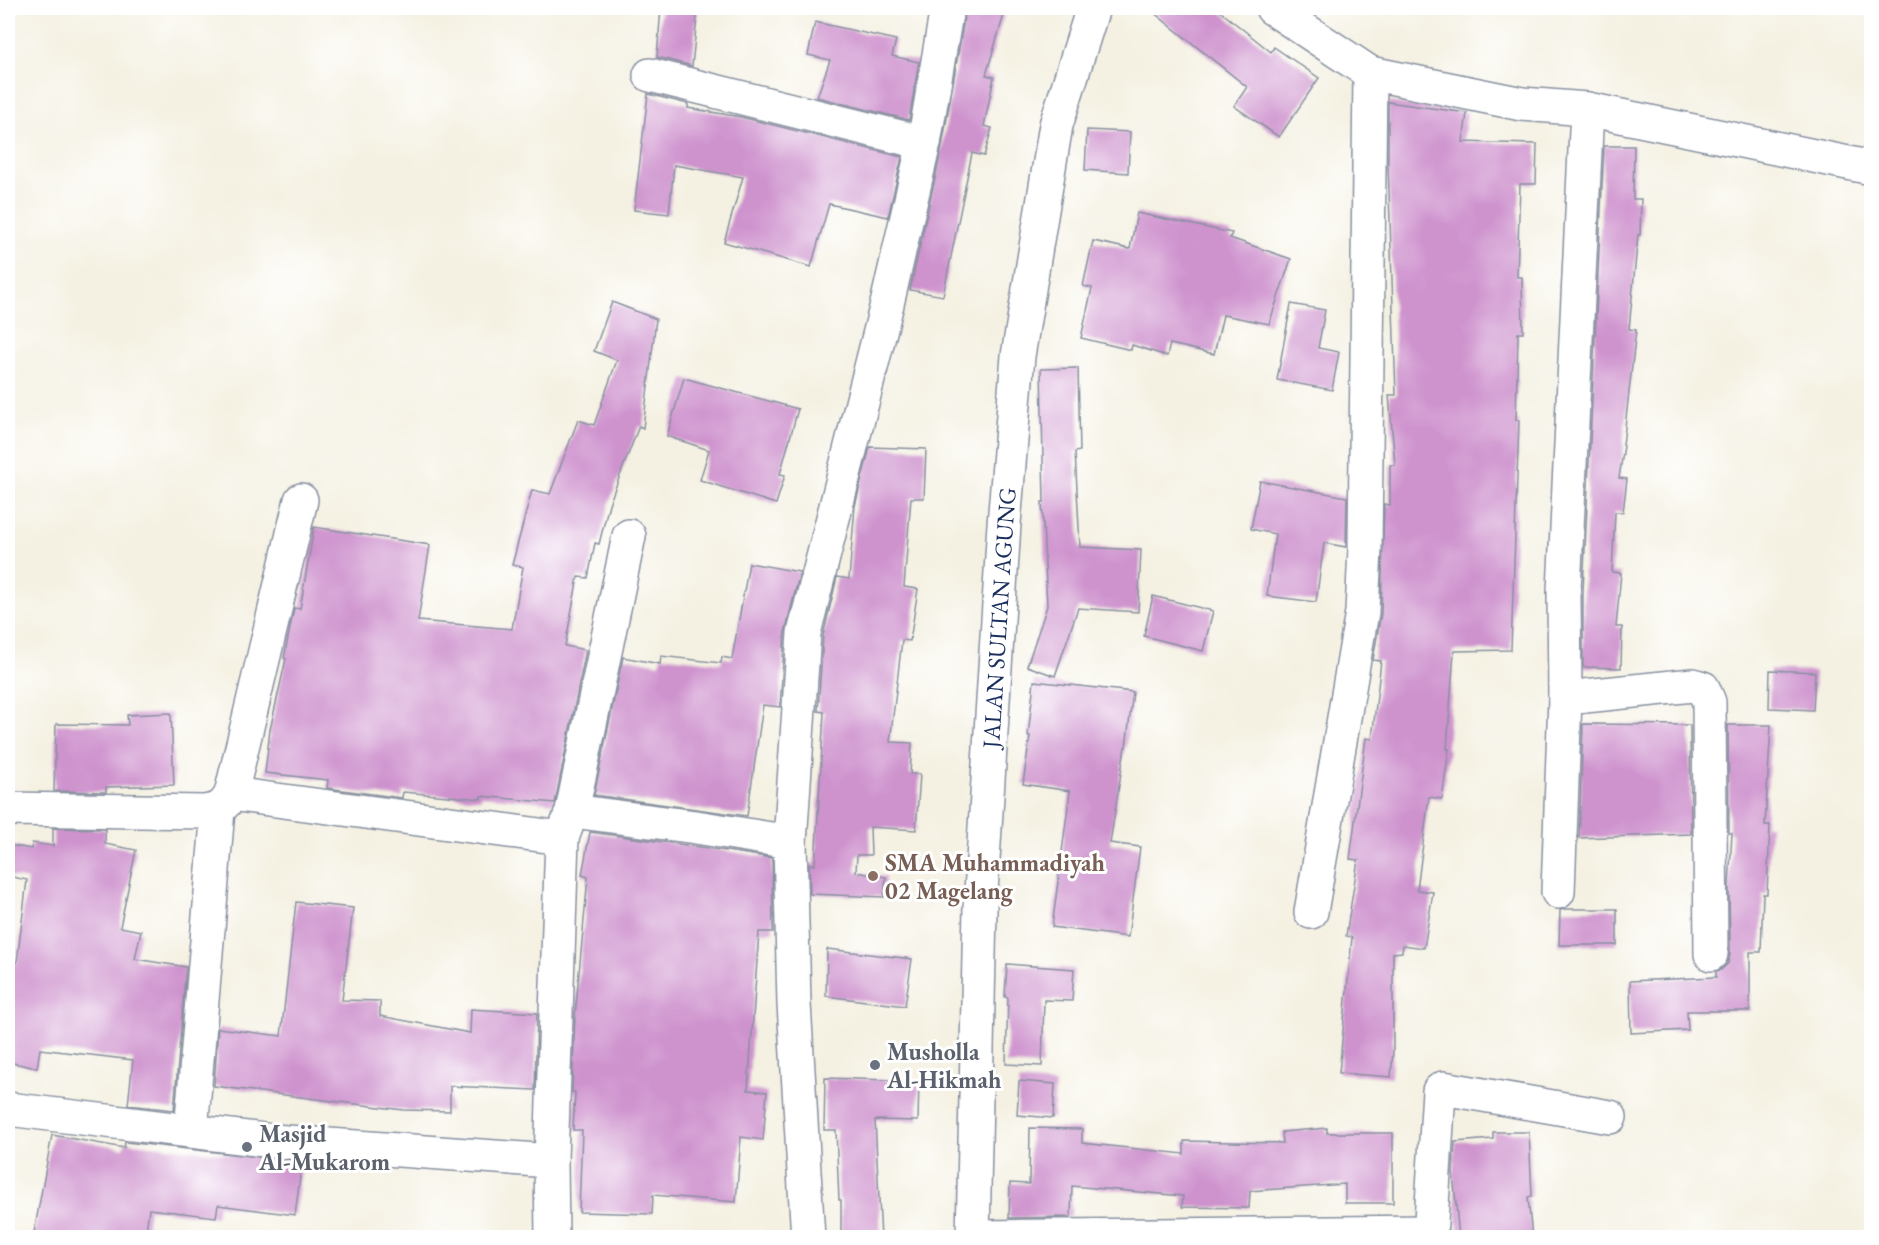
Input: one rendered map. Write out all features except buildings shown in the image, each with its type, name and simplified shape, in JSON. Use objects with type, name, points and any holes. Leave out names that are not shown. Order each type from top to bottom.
[{"type":"street","points":[[808,1238],[794,1004],[790,842],[804,633],[887,304],[924,142],[947,8]]},
{"type":"street","name":"JALAN SULTAN AGUNG","points":[[973,1237],[980,908],[1004,524],[1018,356],[1056,125],[1093,8]]},
{"type":"street","points":[[1272,8],[1370,73],[1522,104],[1587,109],[1872,168]]},
{"type":"street","points":[[1311,912],[1362,612],[1365,549],[1370,73]]},
{"type":"street","points":[[650,75],[924,142]]},
{"type":"street","points":[[1558,892],[1565,698],[1564,591],[1587,109]]},
{"type":"street","points":[[191,1131],[224,802],[301,500]]},
{"type":"street","points":[[552,1238],[551,1161],[567,824],[629,536]]},
{"type":"street","points":[[1565,698],[1693,685],[1703,688],[1706,693],[1709,702],[1711,954]]},
{"type":"street","points":[[8,809],[204,812],[224,802],[567,824],[696,827],[790,842]]},
{"type":"street","points":[[973,1237],[1430,1235],[1437,1097],[1443,1088],[1610,1117]]},
{"type":"street","points":[[8,1109],[273,1141],[551,1161]]},
{"type":"place","name":"SMA Muhammadiyah 02 Magelang","points":[[873,876]]},
{"type":"place","name":"Musholla Al-Hikmah","points":[[875,1065]]},
{"type":"place","name":"Masjid Al-Mukarom","points":[[247,1147]]}]
